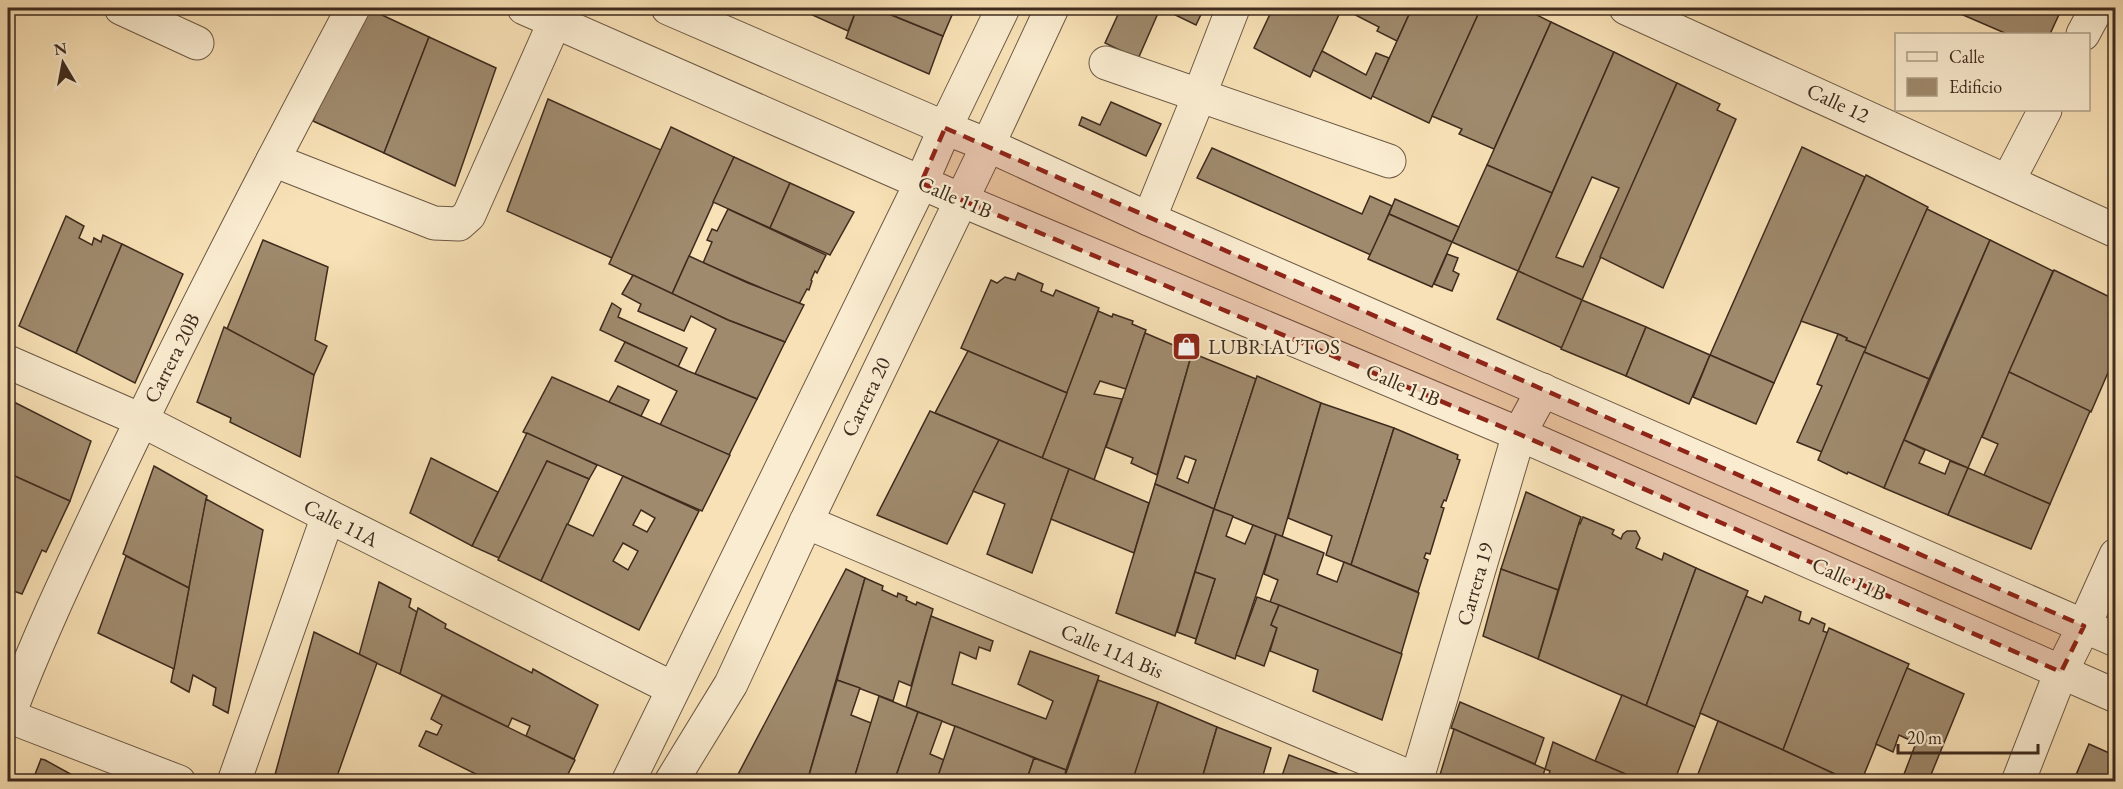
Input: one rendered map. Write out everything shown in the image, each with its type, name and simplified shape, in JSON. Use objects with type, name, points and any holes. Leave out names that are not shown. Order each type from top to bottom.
[{"type":"street","points":[[121,8],[196,43]]},
{"type":"street","name":"Carrera 20B","points":[[8,716],[20,648],[141,420],[353,8]]},
{"type":"street","name":"Calle 11B","points":[[524,8],[921,183],[1519,434],[2115,696]]},
{"type":"street","points":[[668,8],[988,145],[1149,219],[2115,640]]},
{"type":"street","name":"Carrera 20","points":[[628,782],[921,183],[1003,8]]},
{"type":"street","name":"Carrera 20","points":[[672,782],[731,684],[1052,8]]},
{"type":"street","points":[[1149,219],[1233,8]]},
{"type":"street","name":"Calle 12","points":[[1626,8],[2115,231]]},
{"type":"street","points":[[2084,33],[2097,8]]},
{"type":"street","points":[[273,160],[434,223],[459,224],[469,215],[555,21]]},
{"type":"street","points":[[1106,63],[1389,161]]},
{"type":"street","points":[[2008,182],[2044,111]]},
{"type":"street","name":"Calle 11A","points":[[8,362],[141,420],[672,688]]},
{"type":"street","name":"Carrera 19","points":[[1417,781],[1519,434],[1544,390]]},
{"type":"street","points":[[234,782],[328,516]]},
{"type":"street","name":"Calle 11A Bis","points":[[806,522],[1417,781]]},
{"type":"street","points":[[2018,782],[2061,672],[2115,555]]},
{"type":"street","points":[[8,716],[179,782]]},
{"type":"highlighted area","points":[[945,128],[2084,626],[2061,672],[1519,434],[921,183]]},
{"type":"building","points":[[367,8],[429,37],[384,153],[313,121],[335,69]]},
{"type":"building","points":[[797,8],[857,8],[848,31]]},
{"type":"building","points":[[857,8],[874,8],[943,36],[929,74],[846,38]]},
{"type":"building","points":[[889,8],[955,8],[943,36],[887,13]]},
{"type":"building","points":[[1121,8],[1151,8],[1159,11],[1138,59],[1105,43]]},
{"type":"building","points":[[1161,8],[1204,8],[1196,25]]},
{"type":"building","points":[[1273,8],[1342,8],[1310,77],[1254,48]]},
{"type":"building","points":[[1342,8],[1412,8],[1397,41],[1377,31],[1379,27]]},
{"type":"building","points":[[1412,8],[1481,8],[1429,123],[1372,96]]},
{"type":"building","points":[[1481,8],[1523,8],[1551,22],[1494,149],[1459,134],[1462,129],[1432,116]]},
{"type":"building","points":[[1947,8],[2062,8],[2050,33],[2005,33]]},
{"type":"building","points":[[1551,22],[1614,52],[1552,193],[1487,165]]},
{"type":"building","points":[[429,37],[496,68],[455,186],[384,153]]},
{"type":"building","points":[[1322,51],[1366,75],[1376,53],[1389,58],[1371,99],[1313,70]]},
{"type":"building","points":[[1614,52],[1677,83],[1582,300],[1518,271]],"holes":[[[1592,177],[1619,188],[1583,267],[1556,257]]]},
{"type":"building","points":[[1677,83],[1720,104],[1717,110],[1736,119],[1663,288],[1600,257]]},
{"type":"building","points":[[548,99],[661,150],[612,258],[507,211]]},
{"type":"building","points":[[1111,102],[1161,124],[1146,156],[1079,125],[1082,117],[1100,125]]},
{"type":"building","points":[[671,127],[734,157],[672,294],[609,264]]},
{"type":"building","points":[[1802,147],[1865,177],[1774,383],[1710,355]]},
{"type":"building","points":[[1212,148],[1362,214],[1370,196],[1392,206],[1371,255],[1197,178]]},
{"type":"building","points":[[734,157],[790,183],[770,228],[713,202]]},
{"type":"building","points":[[1487,165],[1552,193],[1518,271],[1452,242]]},
{"type":"building","points":[[1866,175],[1928,207],[1866,348],[1846,340],[1847,338],[1841,335],[1801,321]]},
{"type":"building","points":[[790,183],[854,212],[830,255],[770,228]]},
{"type":"building","points":[[1395,199],[1459,227],[1452,242],[1389,214]]},
{"type":"building","points":[[728,209],[826,255],[817,273],[815,271],[809,290],[807,289],[799,304],[703,263],[712,242],[707,240],[712,229],[717,231]]},
{"type":"building","points":[[1927,209],[1990,240],[1929,379],[1864,352]]},
{"type":"building","points":[[1389,214],[1452,242],[1432,287],[1368,259]]},
{"type":"building","points":[[66,216],[84,226],[79,238],[92,245],[94,238],[101,242],[103,235],[122,244],[76,353],[19,326]]},
{"type":"building","points":[[263,240],[328,267],[315,340],[327,346],[314,375],[227,329]]},
{"type":"building","points":[[1990,240],[2053,271],[1968,468],[1904,440]]},
{"type":"building","points":[[122,244],[183,274],[135,383],[76,353]]},
{"type":"building","points":[[1447,254],[1458,258],[1453,271],[1459,274],[1452,291],[1434,284]]},
{"type":"building","points":[[689,256],[804,305],[785,342],[728,320],[672,294]]},
{"type":"building","points":[[2054,270],[2116,300],[2116,354],[2091,412],[2009,372]]},
{"type":"building","points":[[1518,271],[1582,300],[1562,348],[1497,319]]},
{"type":"building","points":[[1018,273],[1043,284],[1041,291],[1053,296],[1056,290],[1099,308],[1067,393],[961,348],[991,280],[997,283],[1005,277],[1015,280]]},
{"type":"building","points":[[633,275],[728,320],[785,342],[757,399],[695,374],[716,329],[691,316],[684,331],[638,311],[641,304],[622,294]]},
{"type":"building","points":[[1582,300],[1646,327],[1626,376],[1561,349]]},
{"type":"building","points":[[612,303],[621,309],[618,317],[687,348],[678,367],[600,330]]},
{"type":"building","points":[[1098,311],[1112,317],[1113,314],[1133,321],[1132,324],[1146,330],[1126,389],[1100,381],[1094,394],[1122,399],[1094,480],[1042,458]]},
{"type":"building","points":[[224,327],[314,375],[300,457],[230,422],[231,418],[197,402]]},
{"type":"building","points":[[1646,327],[1710,355],[1689,404],[1626,376]]},
{"type":"building","points":[[1145,333],[1192,353],[1157,475],[1131,463],[1133,458],[1106,447]]},
{"type":"building","points":[[1838,334],[1866,348],[1822,452],[1797,442],[1822,386],[1817,384]]},
{"type":"building","points":[[625,342],[757,399],[729,455],[660,425],[677,391],[615,361]]},
{"type":"building","points":[[968,351],[1067,393],[1042,458],[935,413]]},
{"type":"building","points":[[1864,352],[1929,379],[1884,488],[1818,460]]},
{"type":"building","points":[[1192,353],[1256,379],[1214,509],[1155,484]],"holes":[[[1185,456],[1196,460],[1188,483],[1177,478]]]},
{"type":"building","points":[[1710,355],[1774,383],[1756,424],[1693,397]]},
{"type":"building","points":[[2009,372],[2090,411],[2050,504],[1984,475],[1998,444],[1982,437]]},
{"type":"building","points":[[1257,376],[1321,403],[1282,537],[1214,509]]},
{"type":"building","points":[[552,377],[730,455],[702,511],[523,432]]},
{"type":"building","points":[[618,386],[649,400],[641,416],[609,402]]},
{"type":"building","points":[[8,399],[91,441],[70,501],[8,473]]},
{"type":"building","points":[[1321,403],[1394,428],[1351,565],[1326,555],[1332,536],[1288,518]]},
{"type":"building","points":[[930,411],[999,440],[947,544],[877,515]]},
{"type":"building","points":[[1394,428],[1458,455],[1457,459],[1460,460],[1446,501],[1444,500],[1441,507],[1444,508],[1430,554],[1426,553],[1424,558],[1428,560],[1418,592],[1351,565]]},
{"type":"building","points":[[527,433],[597,465],[589,479],[547,461],[499,558],[472,546]]},
{"type":"building","points":[[999,440],[1069,469],[1032,573],[987,554],[1005,504],[973,491]]},
{"type":"building","points":[[1904,440],[1925,450],[1919,463],[1945,474],[1950,461],[1968,468],[1948,515],[1884,488]]},
{"type":"building","points":[[431,458],[498,492],[472,546],[410,513]]},
{"type":"building","points":[[547,461],[589,479],[541,581],[498,560]]},
{"type":"building","points":[[154,466],[207,496],[189,588],[123,554]]},
{"type":"building","points":[[1968,468],[2050,504],[2031,549],[1948,515]]},
{"type":"building","points":[[1069,469],[1149,503],[1134,553],[1051,519]]},
{"type":"building","points":[[8,473],[70,501],[46,552],[42,550],[22,594],[8,589]]},
{"type":"building","points":[[623,476],[699,511],[639,630],[541,581],[567,524],[593,536]],"holes":[[[641,510],[655,518],[647,532],[633,525]],[[623,543],[638,551],[628,570],[613,561]]]},
{"type":"building","points":[[1155,484],[1214,509],[1175,636],[1116,613]]},
{"type":"building","points":[[1526,492],[1581,517],[1558,590],[1501,569]]},
{"type":"building","points":[[206,499],[263,530],[228,713],[213,705],[216,688],[193,675],[189,692],[171,682]]},
{"type":"building","points":[[1214,509],[1233,516],[1226,536],[1245,544],[1253,525],[1276,534],[1235,659],[1195,643],[1215,579],[1195,572]]},
{"type":"building","points":[[1583,517],[1614,530],[1612,534],[1621,539],[1627,531],[1636,531],[1640,538],[1636,548],[1662,560],[1664,553],[1696,568],[1646,706],[1538,659],[1579,523]]},
{"type":"building","points":[[1276,534],[1324,553],[1317,574],[1337,582],[1344,562],[1419,593],[1401,654],[1270,602],[1278,580],[1264,574]]},
{"type":"building","points":[[126,556],[189,588],[174,669],[98,633]]},
{"type":"building","points":[[1696,568],[1748,591],[1695,727],[1646,706]]},
{"type":"building","points":[[846,569],[865,578],[807,782],[734,782]]},
{"type":"building","points":[[1501,569],[1558,590],[1538,659],[1483,636]]},
{"type":"building","points":[[1195,572],[1215,579],[1196,639],[1177,632]]},
{"type":"building","points":[[865,578],[883,586],[882,590],[897,597],[898,593],[916,605],[917,602],[933,609],[911,686],[899,681],[893,701],[837,680]]},
{"type":"building","points":[[379,582],[411,599],[409,607],[417,612],[400,674],[359,655]]},
{"type":"building","points":[[1746,596],[1762,603],[1765,596],[1801,612],[1799,620],[1809,624],[1812,618],[1825,624],[1823,631],[1828,633],[1783,750],[1700,713]]},
{"type":"building","points":[[1257,597],[1279,605],[1271,625],[1277,628],[1264,666],[1236,655]]},
{"type":"building","points":[[1279,605],[1402,654],[1382,720],[1313,691],[1318,670],[1270,651],[1277,628],[1271,625]]},
{"type":"building","points":[[418,608],[446,624],[445,628],[532,673],[533,669],[598,705],[574,759],[526,736],[530,726],[512,718],[508,727],[400,674]]},
{"type":"building","points":[[931,616],[993,641],[990,651],[979,647],[976,659],[960,652],[952,684],[1046,719],[1053,701],[1018,684],[1030,651],[1099,676],[1066,770],[906,707]]},
{"type":"building","points":[[1829,628],[1909,664],[1861,782],[1852,782],[1783,750]]},
{"type":"building","points":[[314,632],[377,663],[335,782],[273,782]]},
{"type":"building","points":[[1907,668],[1964,694],[1928,782],[1901,782],[1916,743],[1899,735],[1893,752],[1876,744]]},
{"type":"building","points":[[837,680],[860,688],[851,715],[871,723],[869,731],[853,782],[807,782]]},
{"type":"building","points":[[1098,680],[1158,702],[1138,766],[1132,782],[1063,782]]},
{"type":"building","points":[[442,695],[575,760],[564,782],[492,782],[419,746],[426,731],[437,735],[442,725],[431,719]]},
{"type":"building","points":[[1622,695],[1695,727],[1674,782],[1644,782],[1595,761]]},
{"type":"building","points":[[879,696],[918,712],[894,782],[853,782]]},
{"type":"building","points":[[1158,702],[1217,727],[1201,782],[1132,782]]},
{"type":"building","points":[[1460,702],[1544,738],[1535,764],[1451,728]]},
{"type":"building","points":[[918,712],[942,721],[930,754],[944,760],[936,782],[894,782]]},
{"type":"building","points":[[1718,721],[1852,782],[1786,782],[1770,774],[1768,782],[1695,782]]},
{"type":"building","points":[[955,726],[1034,758],[1026,782],[936,782]]},
{"type":"building","points":[[1217,727],[1271,748],[1261,782],[1201,782]]},
{"type":"building","points":[[1454,729],[1545,769],[1541,782],[1447,782],[1439,778]]},
{"type":"building","points":[[1553,742],[1644,782],[1547,782],[1550,771],[1545,769]]},
{"type":"building","points":[[2089,744],[2116,756],[2116,782],[2073,782]]},
{"type":"building","points":[[1289,755],[1352,779],[1353,782],[1280,782]]},
{"type":"building","points":[[1034,758],[1066,770],[1063,782],[1026,782]]},
{"type":"building","points":[[41,759],[85,782],[41,782],[37,780],[32,782]]},
{"type":"place","name":"LUBRIAUTOS","points":[[1187,347]]}]
